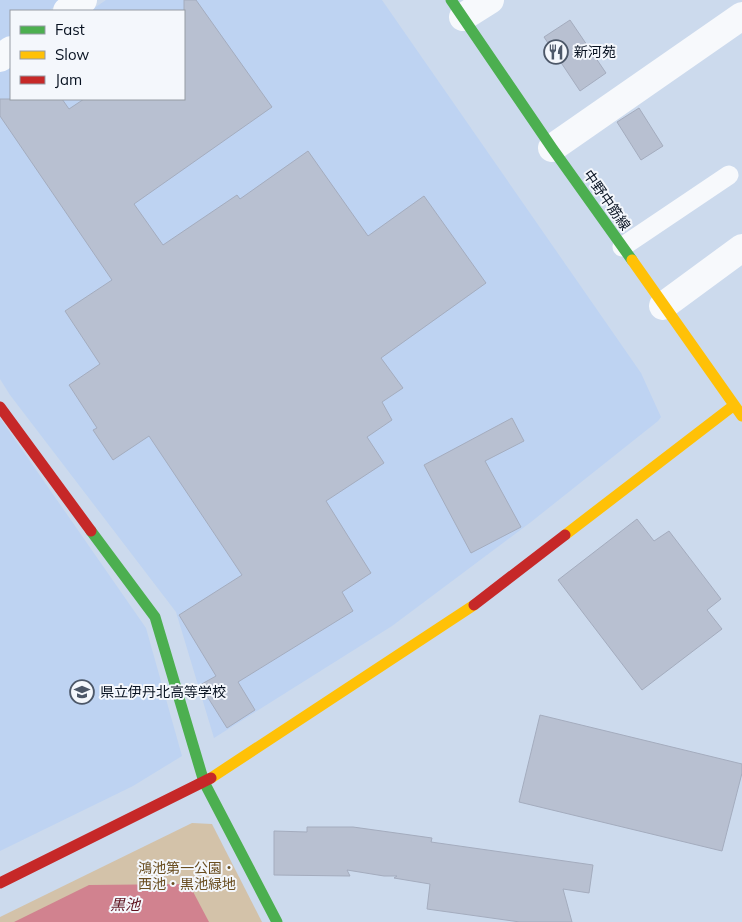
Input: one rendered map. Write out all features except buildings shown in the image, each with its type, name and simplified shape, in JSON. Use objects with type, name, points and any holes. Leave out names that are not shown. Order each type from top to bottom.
[{"type":"street","points":[[68,10],[83,0]]},
{"type":"street","points":[[457,9],[490,0]]},
{"type":"street","name":"中野中筋線","points":[[457,9],[552,148],[742,416]]},
{"type":"street","points":[[552,148],[738,28]]},
{"type":"street","points":[[663,306],[742,248]]},
{"type":"street","points":[[0,883],[204,782],[462,614],[734,406]]},
{"type":"street","points":[[0,407],[155,617],[204,782],[277,922]]},
{"type":"lane","points":[[622,247],[729,174]]},
{"type":"shaded area","points":[[0,0],[64,0],[49,10],[10,10],[10,38],[0,45]]},
{"type":"shaded area","points":[[106,0],[382,0],[641,373],[661,417],[531,522],[392,626],[214,738],[176,612],[10,395],[0,379],[0,72],[10,66],[10,100],[185,100],[185,10],[91,10]]},
{"type":"shaded area","name":"県立伊丹北高等学校","points":[[0,418],[146,628],[182,756],[133,786],[0,851]]},
{"type":"green space","name":"鴻池第一公園・ 西池・黒池緑地","points":[[192,823],[212,824],[262,922],[0,922],[0,917]]},
{"type":"water","name":"黒池","points":[[189,884],[209,922],[14,922],[89,885]]},
{"type":"traffic: fast","points":[[451,0],[552,148],[632,260]]},
{"type":"traffic: fast","points":[[91,531],[155,617],[204,782],[277,922]]},
{"type":"traffic: slow","points":[[632,260],[742,416]]},
{"type":"traffic: slow","points":[[565,535],[733,406]]},
{"type":"traffic: slow","points":[[211,778],[474,605]]},
{"type":"traffic: jam","points":[[0,407],[91,531]]},
{"type":"traffic: jam","points":[[474,605],[565,535]]},
{"type":"traffic: jam","points":[[0,883],[211,778]]},
{"type":"place","name":"新河苑","points":[[556,52]]},
{"type":"place","name":"県立伊丹北高等学校","points":[[82,692]]}]
